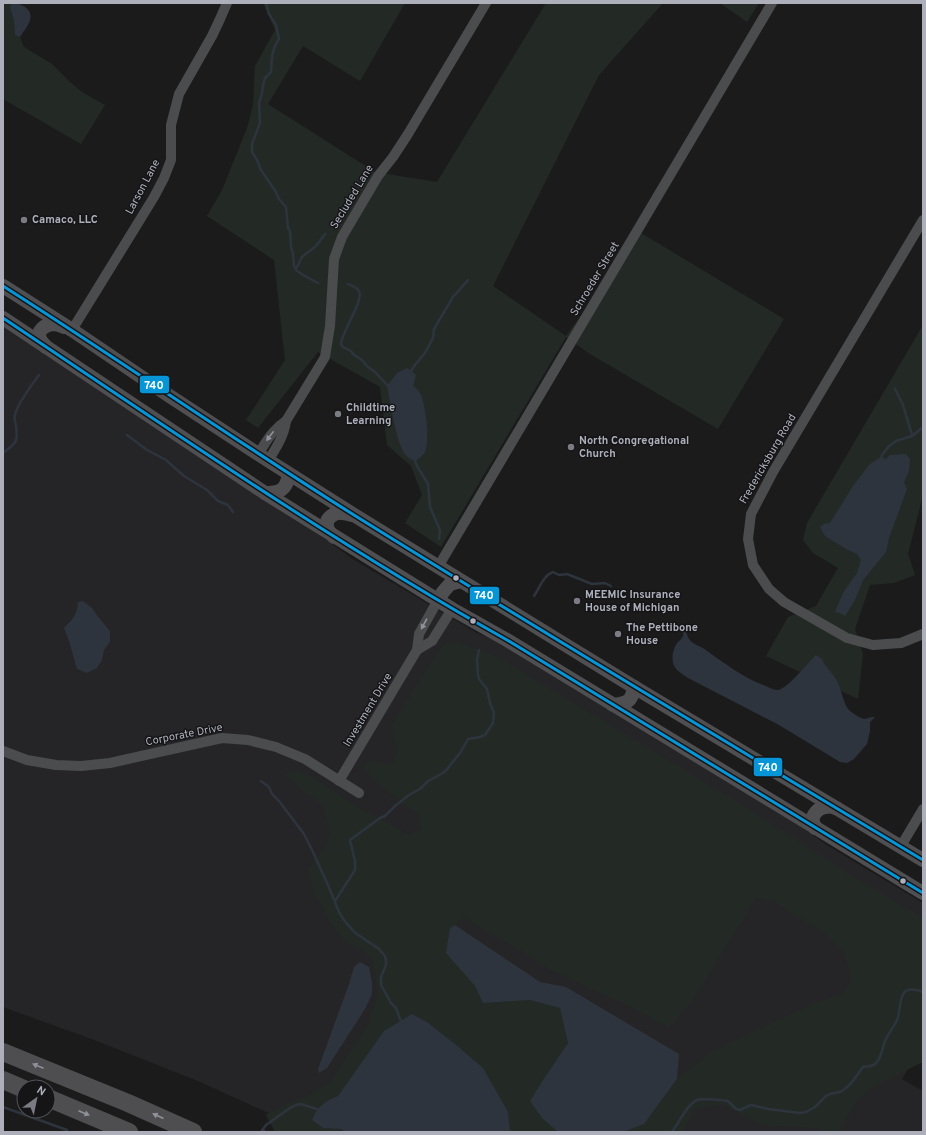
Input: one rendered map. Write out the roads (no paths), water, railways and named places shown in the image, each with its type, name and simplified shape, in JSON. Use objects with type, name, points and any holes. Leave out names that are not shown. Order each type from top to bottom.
[{"type":"highway","points":[[3,1052],[128,1103],[193,1132]]},
{"type":"highway","points":[[3,1080],[16,1086]]},
{"type":"highway","points":[[56,1101],[129,1132]]},
{"type":"main road","points":[[3,286],[72,330],[289,475],[634,687],[923,860]]},
{"type":"main road","points":[[3,318],[265,493],[334,537],[452,609],[507,640],[923,893]]},
{"type":"main road","points":[[47,348],[39,339],[41,329],[52,324],[58,324],[72,330]]},
{"type":"main road","points":[[265,493],[280,492],[288,482],[289,475]]},
{"type":"main road","points":[[334,537],[326,525],[332,515],[342,513],[354,515]]},
{"type":"main road","points":[[438,600],[450,584],[461,581]]},
{"type":"main road","points":[[613,705],[631,700],[634,693],[634,687]]},
{"type":"main road","points":[[815,828],[813,818],[820,808],[836,808]]},
{"type":"street","name":"Larson Lane","points":[[72,330],[154,197],[164,178],[171,160],[171,125],[179,94],[212,36],[227,3]]},
{"type":"street","name":"Secluded Lane","points":[[263,458],[280,442],[285,430],[286,421],[325,357],[330,326],[334,259],[342,237],[378,176],[408,134],[486,3]]},
{"type":"street","name":"Schroeder Street","points":[[438,567],[772,3]]},
{"type":"street","name":"Fredericksburg Road","points":[[923,220],[770,479],[751,514],[748,539],[753,565],[769,589],[784,602],[847,638],[873,645],[901,643],[923,634]]},
{"type":"street","name":"Investment Drive","points":[[339,781],[417,650],[419,634],[438,600]]},
{"type":"street","name":"Investment Drive","points":[[417,650],[432,641],[452,609]]},
{"type":"street","name":"Corporate Drive","points":[[3,751],[27,760],[56,765],[82,766],[110,763],[222,738],[248,740],[276,747],[305,759],[359,793]]},
{"type":"street","points":[[901,846],[923,809]]},
{"type":"waterway","points":[[266,3],[269,14],[276,25],[279,39],[273,51],[271,72],[265,78],[263,86],[259,103],[260,123],[252,144],[252,152],[261,170],[279,199],[286,207],[294,266],[296,270],[318,283]]},
{"type":"waterway","points":[[296,269],[302,257],[316,246],[325,234]]},
{"type":"waterway","points":[[410,373],[425,353],[433,338],[434,329],[453,297],[468,280]]},
{"type":"waterway","points":[[348,284],[357,288],[360,296],[356,309],[342,338],[341,344],[362,360],[389,387]]},
{"type":"waterway","points":[[3,453],[16,442],[16,411],[39,375]]},
{"type":"waterway","points":[[895,389],[903,405],[912,435]]},
{"type":"waterway","points":[[881,459],[882,455],[889,446],[896,441],[912,436],[923,427]]},
{"type":"waterway","points":[[127,435],[147,450],[166,460],[184,476],[207,490],[218,501],[228,505],[233,512]]},
{"type":"waterway","points":[[414,458],[428,484],[430,507],[440,530],[439,539]]},
{"type":"waterway","points":[[534,596],[544,579],[553,572],[559,575],[567,574],[592,584],[605,583],[611,586]]},
{"type":"waterway","points":[[335,901],[355,870],[355,861],[350,840],[385,816],[395,806],[409,795],[420,789],[428,781],[443,773],[460,753],[468,739],[485,735],[493,723],[494,713],[487,689],[479,679],[478,675],[477,659],[479,650]]},
{"type":"waterway","points":[[261,781],[269,787],[272,794],[304,834],[344,920],[354,932],[379,949],[385,956],[386,965],[381,977],[381,985],[391,1003],[396,1008],[402,1024]]},
{"type":"waterway","points":[[672,1132],[690,1105],[700,1099],[728,1101],[736,1109],[740,1110],[751,1105],[768,1109],[800,1113],[806,1112],[815,1107],[826,1096],[845,1089],[863,1067],[874,1065],[877,1062],[881,1056],[887,1036],[897,1020],[901,999],[905,991],[915,990],[923,992]]},
{"type":"waterway","points":[[261,1132],[266,1125],[296,1105],[301,1104],[320,1110]]},
{"type":"waterway","points":[[3,1107],[67,1130]]},
{"type":"waterway","points":[[262,1130],[266,1132]]},
{"type":"place","name":"Camaco, LLC","points":[[24,220]]},
{"type":"place","name":"Childtime Learning","points":[[338,414]]},
{"type":"place","name":"North Congregational Church","points":[[571,447]]},
{"type":"place","name":"MEEMIC Insurance House of Michigan","points":[[577,601]]},
{"type":"place","name":"The Pettibone House","points":[[618,634]]}]
